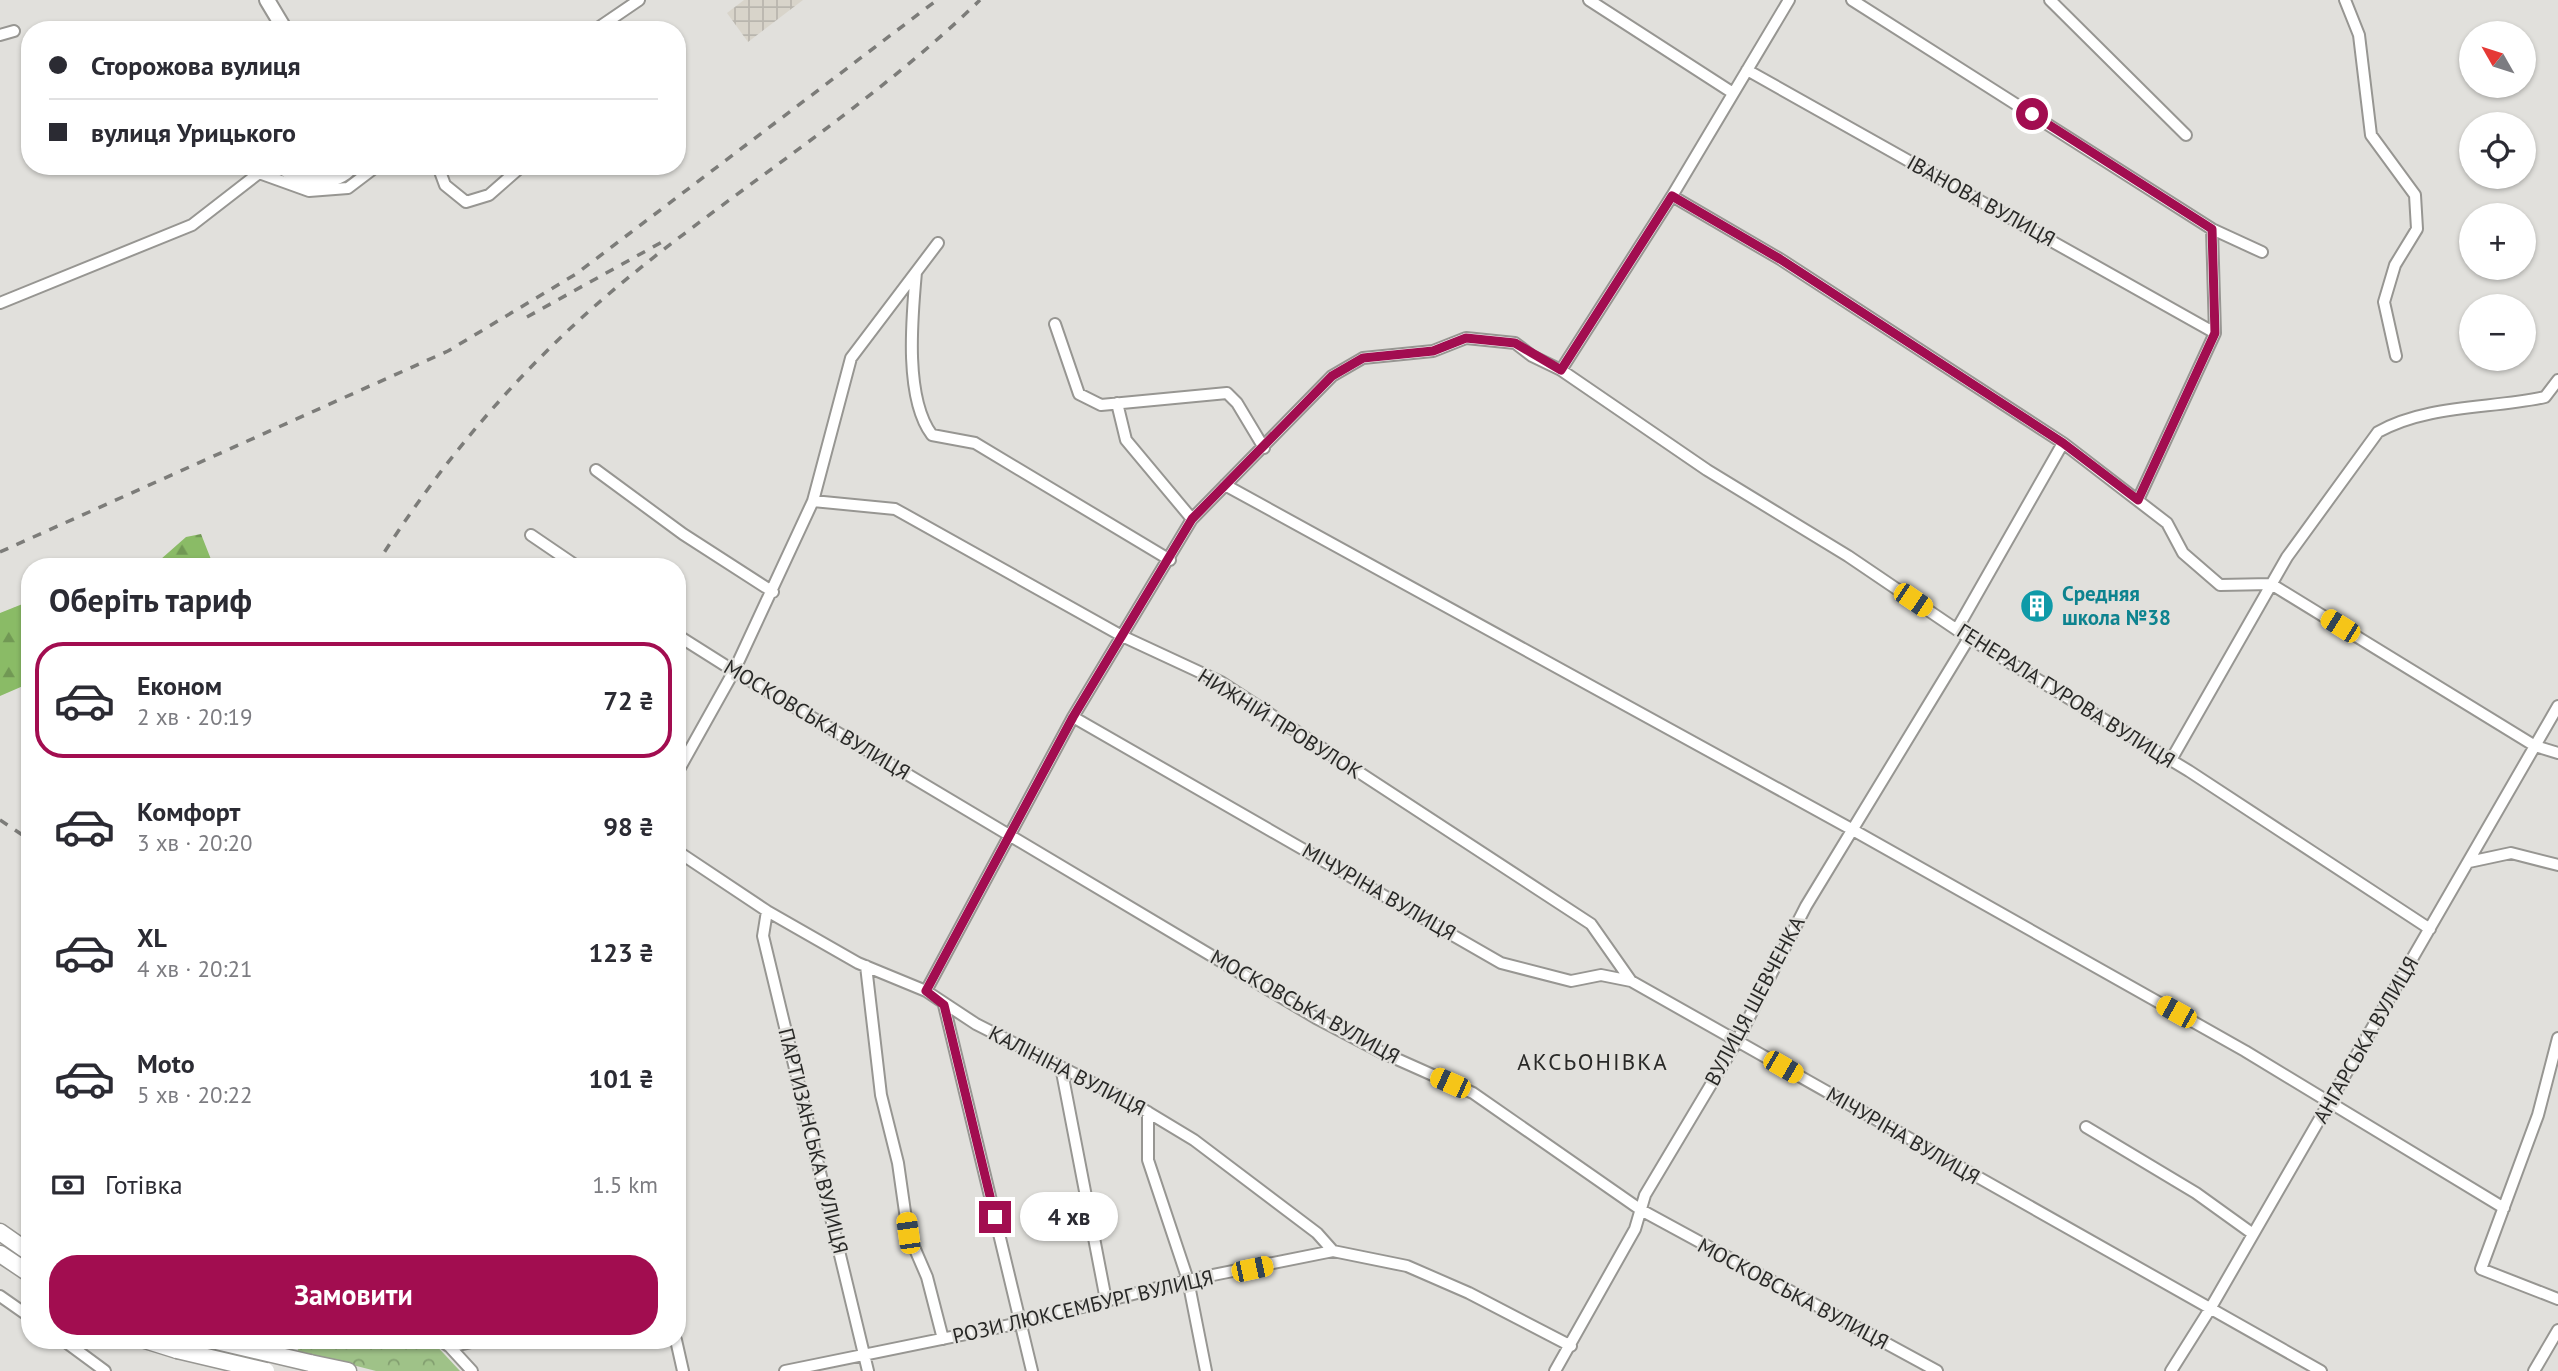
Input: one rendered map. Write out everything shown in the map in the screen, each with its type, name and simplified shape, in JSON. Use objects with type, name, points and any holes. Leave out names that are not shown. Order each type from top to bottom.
[{"type":"main road","points":[[0,1232],[21,1247]]},
{"type":"main road","points":[[0,1254],[21,1268]]},
{"type":"main road","points":[[174,1349],[266,1371]]},
{"type":"main road","points":[[250,1349],[348,1371]]},
{"type":"street","points":[[267,0],[280,21]]},
{"type":"street","points":[[608,21],[639,0]]},
{"type":"street","points":[[1588,0],[1733,93]]},
{"type":"street","points":[[1561,370],[1672,196],[1788,0]]},
{"type":"street","points":[[1852,0],[2212,229],[2262,252]]},
{"type":"street","points":[[2050,0],[2186,135]]},
{"type":"street","points":[[2345,0],[2359,35],[2371,135],[2415,195],[2417,229],[2395,265],[2384,302],[2396,356]]},
{"type":"street","points":[[0,35],[14,31]]},
{"type":"street","name":"ІВАНОВА ВУЛИЦЯ","points":[[1747,70],[2215,333]]},
{"type":"street","points":[[0,303],[192,225],[254,175]]},
{"type":"street","points":[[272,175],[309,191],[348,188],[365,175]]},
{"type":"street","points":[[294,175],[321,181],[340,175]]},
{"type":"street","points":[[441,175],[445,185],[466,202],[489,195],[512,175]]},
{"type":"street","points":[[1672,196],[1780,259],[2063,443],[2167,523],[2183,553],[2220,585],[2271,584],[2535,746],[2558,753]]},
{"type":"street","points":[[2138,500],[2215,333],[2212,229]]},
{"type":"street","points":[[686,757],[734,671],[813,501],[851,358],[938,243]]},
{"type":"street","points":[[916,269],[912,325],[914,368],[921,420],[932,435],[975,443],[1170,560]]},
{"type":"street","points":[[1055,324],[1079,394],[1101,405],[1227,393],[1264,448]]},
{"type":"street","name":"ГЕНЕРАЛА ГУРОВА ВУЛИЦЯ","points":[[926,991],[1073,717],[1170,560],[1192,519],[1332,376],[1363,358],[1433,351],[1466,338],[1515,343],[1561,370],[1707,470],[1848,556],[1969,638],[2171,760],[2430,929]]},
{"type":"street","points":[[2171,760],[2287,557],[2378,432],[2394,423],[2476,405],[2545,397],[2558,380]]},
{"type":"street","points":[[1117,403],[1126,440],[1192,519]]},
{"type":"street","points":[[1956,629],[2063,443]]},
{"type":"street","points":[[596,470],[683,534],[773,592]]},
{"type":"street","points":[[1225,485],[1853,830],[2245,1051],[2504,1208]]},
{"type":"street","name":"НИЖНІЙ ПРОВУЛОК","points":[[813,501],[895,509],[1122,636],[1221,682],[1591,924],[1631,981]]},
{"type":"street","points":[[531,536],[564,558]]},
{"type":"street","name":"ВУЛИЦЯ ШЕВЧЕНКА","points":[[1555,1371],[1635,1228],[1645,1195],[1737,1041],[1806,906],[1969,638]]},
{"type":"street","name":"МОСКОВСЬКА ВУЛИЦЯ","points":[[686,641],[1317,1018],[1381,1052],[1473,1093],[1641,1210],[1937,1371]]},
{"type":"street","name":"АНГАРСЬКА ВУЛИЦЯ","points":[[2171,1371],[2330,1104],[2558,706]]},
{"type":"street","name":"МІЧУРІНА ВУЛИЦЯ","points":[[1073,717],[1501,963],[1548,978],[1571,981],[1601,975],[1631,981],[2321,1371]]},
{"type":"street","points":[[2469,862],[2511,853],[2558,865]]},
{"type":"street","name":"КАЛІНІНА ВУЛИЦЯ","points":[[686,857],[767,911],[866,967],[926,991],[944,1005],[1148,1112],[1225,1162],[1317,1233],[1333,1251]]},
{"type":"street","name":"ПАРТИЗАНСЬКА ВУЛИЦЯ","points":[[767,911],[763,936],[868,1371]]},
{"type":"street","points":[[866,967],[881,1095],[898,1163],[908,1233],[927,1277],[943,1339]]},
{"type":"street","points":[[944,1005],[1032,1371]]},
{"type":"street","points":[[2558,1038],[2538,1115],[2481,1269],[2558,1299]]},
{"type":"street","points":[[1061,1068],[1106,1300]]},
{"type":"street","points":[[1148,1112],[1148,1160],[1188,1280],[1206,1371]]},
{"type":"street","points":[[2086,1127],[2196,1193],[2253,1234]]},
{"type":"street","name":"РОЗИ ЛЮКСЕМБУРГ ВУЛИЦЯ","points":[[785,1371],[1020,1323],[1188,1280],[1333,1251],[1408,1266],[1469,1293],[1571,1346]]},
{"type":"street","points":[[0,1296],[21,1311]]},
{"type":"street","points":[[2534,1371],[2558,1330]]},
{"type":"street","points":[[75,1349],[106,1371]]},
{"type":"street","points":[[450,1349],[472,1371]]},
{"type":"street","points":[[678,1349],[683,1371]]},
{"type":"shaded area","points":[[744,0],[803,0],[748,42],[727,13]]},
{"type":"green space","points":[[201,534],[210,558],[162,558],[186,537]]},
{"type":"green space","points":[[21,605],[21,687],[0,696],[0,613]]},
{"type":"green space","points":[[439,1349],[460,1371],[376,1371],[298,1351]]},
{"type":"railway","points":[[0,552],[448,351],[576,274],[937,0]]},
{"type":"railway","points":[[381,558],[460,447],[525,373],[560,338],[677,239],[897,73],[980,0]]},
{"type":"railway","points":[[527,317],[662,242]]},
{"type":"railway","points":[[0,820],[21,834]]},
{"type":"railway","points":[[230,1349],[236,1371]]},
{"type":"place","name":"Средняя школа №38","points":[[2037,606]]},
{"type":"district","name":"АКСЬОНІВКА","points":[[1593,1062]]},
{"type":"route","points":[[995,1217],[944,1005],[926,991],[1073,717],[1170,560],[1192,519],[1332,376],[1363,358],[1433,351],[1466,338],[1515,343],[1532,356],[1561,370],[1672,196],[1780,259],[2063,443],[2138,500],[2215,333],[2212,229],[2032,114]]}]
